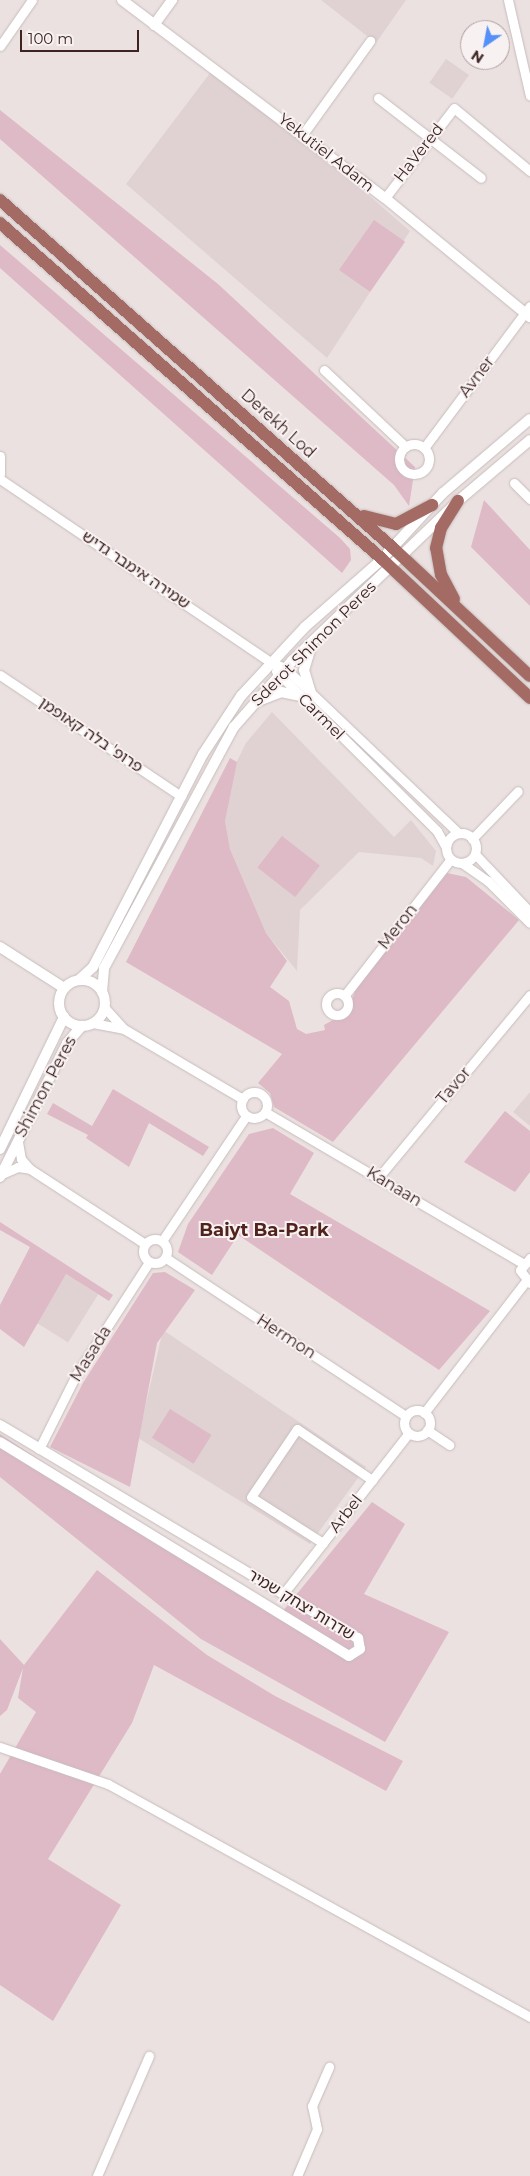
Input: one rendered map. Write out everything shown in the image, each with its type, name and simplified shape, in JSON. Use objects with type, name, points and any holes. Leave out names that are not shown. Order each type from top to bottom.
[{"type":"main road","name":"Derekh Lod","points":[[0,200],[348,507],[530,676]]},
{"type":"main road","name":"Derekh Lod","points":[[0,223],[387,564],[530,698]]},
{"type":"main road","points":[[458,501],[441,528],[436,554],[446,585],[464,613]]},
{"type":"main road","points":[[348,507],[388,524],[403,522],[432,505]]},
{"type":"street","points":[[0,46],[32,0]]},
{"type":"street","name":"Yekutiel Adam","points":[[122,0],[303,134],[528,312]]},
{"type":"street","points":[[154,24],[172,0]]},
{"type":"street","points":[[508,0],[530,96]]},
{"type":"street","points":[[303,134],[370,41]]},
{"type":"street","points":[[378,98],[481,178]]},
{"type":"street","name":"HaVered","points":[[385,198],[454,108],[530,171]]},
{"type":"street","name":"Avner","points":[[424,448],[528,312]]},
{"type":"street","points":[[324,370],[406,447],[424,448],[428,466],[412,474],[399,462],[406,447]]},
{"type":"street","name":"Sderot Shimon Peres","points":[[102,992],[104,968],[202,779],[251,706],[282,671],[387,564],[393,548],[432,505],[530,419]]},
{"type":"street","name":"Sderot Shimon Peres","points":[[79,980],[97,960],[181,796],[213,738],[270,662],[358,584],[387,564],[403,558],[458,501],[530,440]]},
{"type":"street","points":[[0,456],[0,474]]},
{"type":"street","name":"שמירה אימבר גדיש","points":[[0,479],[270,662]]},
{"type":"street","points":[[514,483],[530,499]]},
{"type":"street","points":[[311,693],[304,670],[315,638]]},
{"type":"street","name":"Carmel","points":[[270,662],[311,693],[458,834]]},
{"type":"street","name":"Carmel","points":[[282,671],[300,696],[437,831],[446,847]]},
{"type":"street","name":"פרופ' בלה קאופמן","points":[[0,675],[181,796]]},
{"type":"street","points":[[251,706],[273,694],[300,696]]},
{"type":"street","points":[[472,839],[518,791]]},
{"type":"street","points":[[472,839],[458,834],[446,847],[451,859],[462,863],[488,881],[530,923]]},
{"type":"street","points":[[472,839],[475,854],[530,912]]},
{"type":"street","points":[[462,863],[475,854]]},
{"type":"street","name":"Meron","points":[[345,995],[451,859]]},
{"type":"street","points":[[0,947],[64,988]]},
{"type":"street","points":[[18,1142],[21,1159],[30,1169],[145,1244],[162,1241],[246,1116],[242,1099],[128,1031],[104,1007],[102,992],[90,982],[79,980],[64,988],[59,1000],[64,1017],[82,1026],[93,1023],[128,1031]]},
{"type":"street","name":"Tavor","points":[[378,1178],[530,995]]},
{"type":"street","points":[[93,1023],[104,1007]]},
{"type":"street","name":"Shimon Peres","points":[[0,1150],[64,1017]]},
{"type":"street","name":"Shimon Peres","points":[[1,1176],[67,1043],[82,1026]]},
{"type":"street","points":[[242,1099],[249,1093],[261,1094],[267,1104],[265,1112],[256,1118],[246,1116]]},
{"type":"street","name":"Kanaan","points":[[265,1112],[522,1264]]},
{"type":"street","points":[[1,1176],[18,1167],[30,1169]]},
{"type":"street","points":[[145,1244],[143,1252],[149,1262],[160,1263],[166,1258],[162,1241]]},
{"type":"street","name":"Hermon","points":[[166,1258],[406,1416]]},
{"type":"street","points":[[449,1445],[427,1430],[424,1413],[528,1282],[520,1273],[522,1264],[530,1258]]},
{"type":"street","name":"Masada","points":[[39,1449],[76,1375],[149,1262]]},
{"type":"street","points":[[424,1413],[415,1410],[406,1416],[404,1426],[409,1433],[419,1436],[427,1430]]},
{"type":"street","name":"שדרות יצחק שמיר","points":[[0,1426],[358,1638],[357,1653],[344,1653],[0,1442]]},
{"type":"street","points":[[322,1544],[251,1496],[297,1429],[372,1480]]},
{"type":"street","name":"Arbel","points":[[283,1594],[409,1433]]},
{"type":"street","points":[[0,1747],[108,1784],[530,2018]]},
{"type":"street","points":[[97,2176],[149,2056]]},
{"type":"street","points":[[297,2176],[317,2129],[312,2106],[329,2068]]},
{"type":"shaded area","points":[[321,0],[406,0],[376,43]]},
{"type":"shaded area","points":[[446,59],[469,75],[452,99],[429,83]]},
{"type":"shaded area","points":[[210,73],[305,140],[410,231],[327,358],[126,184]]},
{"type":"shaded area","points":[[0,110],[218,284],[415,467],[409,506],[394,485],[0,139]]},
{"type":"shaded area","points":[[374,220],[405,242],[370,292],[339,270]]},
{"type":"shaded area","points":[[0,245],[340,538],[350,549],[351,560],[342,573],[0,268]]},
{"type":"shaded area","points":[[484,500],[530,550],[530,606],[471,547]]},
{"type":"shaded area","points":[[272,712],[394,837],[411,820],[436,851],[433,866],[421,858],[359,852],[300,910],[297,971],[266,933],[230,849],[225,821],[235,765],[246,743]]},
{"type":"shaded area","points":[[230,758],[237,762],[225,821],[230,849],[266,933],[287,961],[270,987],[289,1001],[297,1029],[306,1034],[325,1030],[324,1025],[333,1020],[345,1018],[356,989],[447,873],[466,877],[519,920],[333,1142],[274,1107],[270,1093],[258,1083],[282,1054],[126,962]]},
{"type":"shaded area","points":[[282,836],[320,866],[295,897],[257,868]]},
{"type":"shaded area","points":[[113,1089],[209,1147],[203,1156],[149,1123],[129,1167],[86,1138],[88,1135],[47,1114],[53,1103],[92,1126]]},
{"type":"shaded area","points":[[530,1092],[530,1126],[513,1112]]},
{"type":"shaded area","points":[[505,1111],[530,1131],[530,1172],[515,1192],[464,1162]]},
{"type":"shaded area","points":[[273,1128],[314,1153],[290,1194],[490,1311],[439,1370],[238,1235],[212,1275],[178,1252],[188,1224],[249,1134]]},
{"type":"shaded area","points":[[0,1222],[113,1295],[109,1301],[66,1274],[24,1347],[0,1329],[0,1305],[30,1247],[0,1230]]},
{"type":"shaded area","points":[[165,1272],[195,1290],[157,1343],[130,1487],[50,1447],[83,1383],[153,1273]]},
{"type":"shaded area","points":[[66,1274],[98,1294],[68,1342],[36,1322]]},
{"type":"shaded area","points":[[163,1330],[366,1467],[310,1544],[138,1438]]},
{"type":"shaded area","points":[[170,1409],[212,1435],[194,1464],[152,1438]]},
{"type":"shaded area","points":[[0,1434],[278,1617],[372,1502],[405,1524],[364,1594],[449,1632],[385,1742],[201,1639],[0,1477]]},
{"type":"shaded area","points":[[97,1570],[207,1655],[275,1696],[403,1761],[386,1791],[154,1665],[132,1723],[48,1859],[121,1905],[53,2021],[0,1985],[0,1774],[36,1712],[18,1698],[23,1668],[7,1710],[0,1716],[0,1639],[24,1665]]},
{"type":"district","name":"Baiyt Ba-Park","points":[[264,1230]]}]
